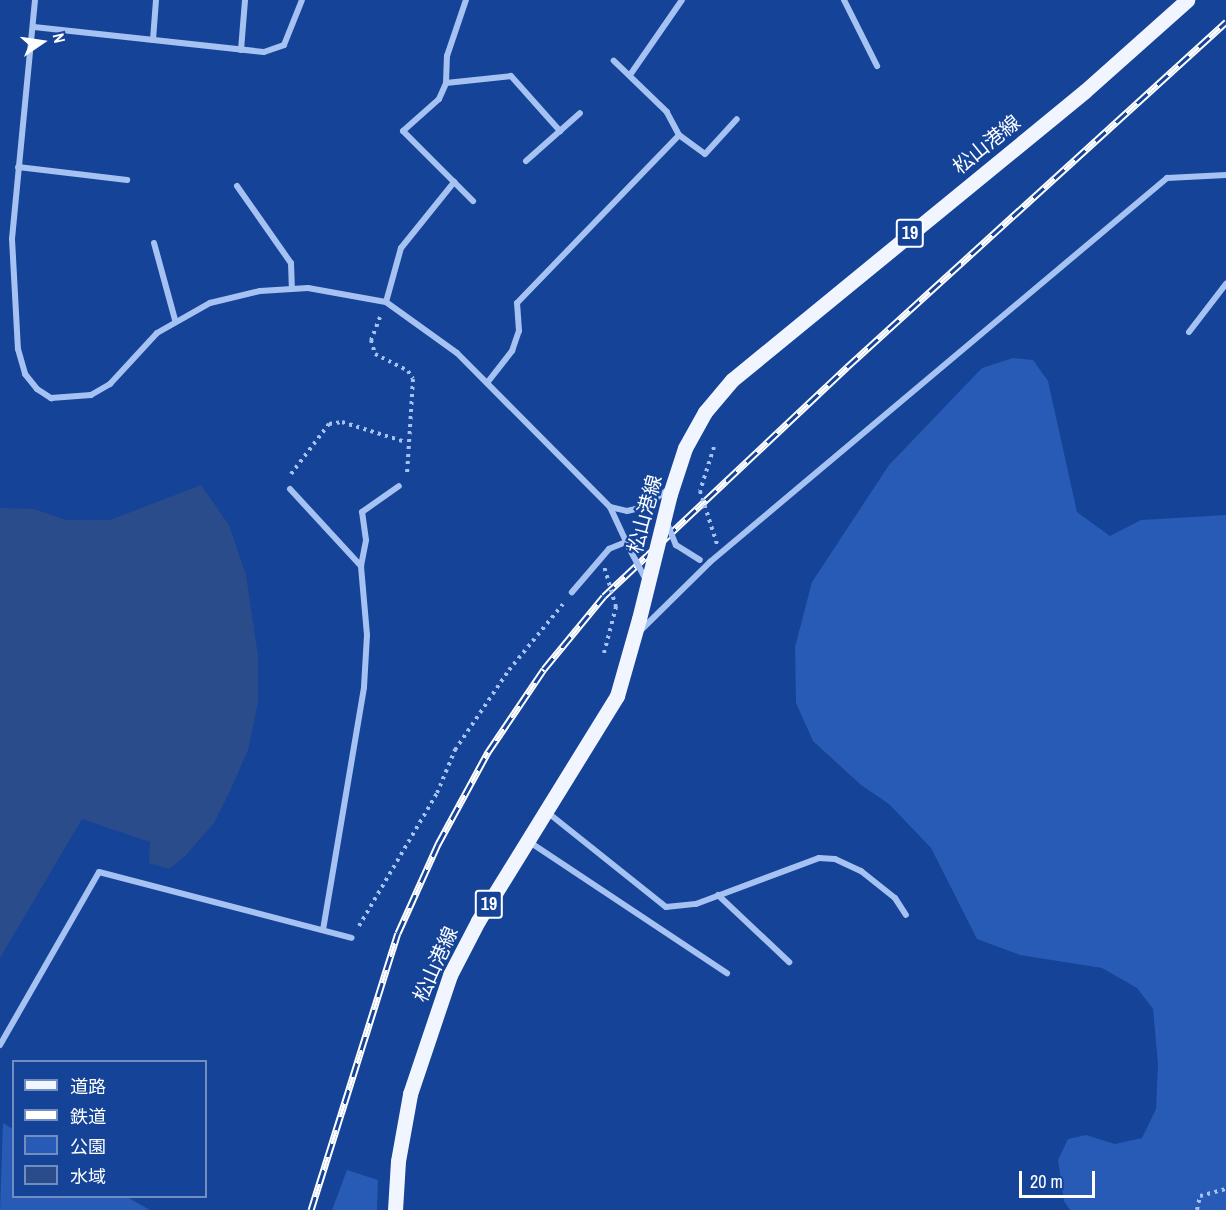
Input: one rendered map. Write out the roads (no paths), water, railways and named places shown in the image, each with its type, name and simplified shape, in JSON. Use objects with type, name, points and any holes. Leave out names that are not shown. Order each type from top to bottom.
[{"type":"main road","name":"松山港線","points":[[395,1210],[410,1094],[430,1027],[454,966],[617,696],[675,475],[705,412],[732,380],[1085,91],[1187,0]]},
{"type":"street","points":[[35,0],[12,239],[18,350],[25,374],[37,389],[51,398],[91,395],[110,384],[157,333],[176,320],[210,303],[292,288],[340,291],[386,302],[434,334],[488,382],[610,507],[647,584]]},
{"type":"street","points":[[153,40],[156,0]]},
{"type":"street","points":[[241,50],[244,0]]},
{"type":"street","points":[[34,27],[264,52],[284,45],[302,0]]},
{"type":"street","points":[[466,0],[447,56],[446,83],[439,99],[403,131],[473,201]]},
{"type":"street","points":[[630,75],[682,0]]},
{"type":"street","points":[[844,0],[877,66]]},
{"type":"street","points":[[614,61],[667,112],[680,135],[705,154],[737,119]]},
{"type":"street","points":[[446,83],[512,76],[560,131]]},
{"type":"street","points":[[526,161],[580,113]]},
{"type":"street","points":[[488,382],[512,351],[519,331],[517,303],[680,135]]},
{"type":"street","points":[[18,167],[127,180]]},
{"type":"street","points":[[633,638],[711,562],[1167,178],[1226,175]]},
{"type":"street","points":[[386,302],[401,248],[454,182]]},
{"type":"street","points":[[237,186],[291,263],[292,288]]},
{"type":"street","points":[[154,243],[176,320]]},
{"type":"street","points":[[1189,332],[1226,284]]},
{"type":"street","points":[[610,507],[636,510],[652,504],[665,493],[675,475]]},
{"type":"street","points":[[323,930],[364,687],[367,635],[361,566],[366,540],[363,512],[399,486]]},
{"type":"street","points":[[290,489],[361,566]]},
{"type":"street","points":[[669,497],[666,523],[672,538],[682,551],[700,560],[711,562]]},
{"type":"street","points":[[572,592],[609,549],[626,542]]},
{"type":"street","points":[[547,812],[666,907],[680,908],[800,863],[835,859],[880,884],[906,915]]},
{"type":"street","points":[[528,841],[727,973]]},
{"type":"street","points":[[0,1045],[99,872],[352,938]]},
{"type":"street","points":[[718,895],[789,962]]},
{"type":"water","points":[[201,485],[229,525],[246,575],[258,656],[258,702],[248,750],[214,823],[186,855],[169,869],[149,863],[150,842],[82,819],[0,958],[0,508],[34,509],[66,520],[110,520]]},
{"type":"railway","points":[[311,1210],[398,933],[438,844],[488,752],[544,669],[604,596],[847,367],[1226,22]]}]
